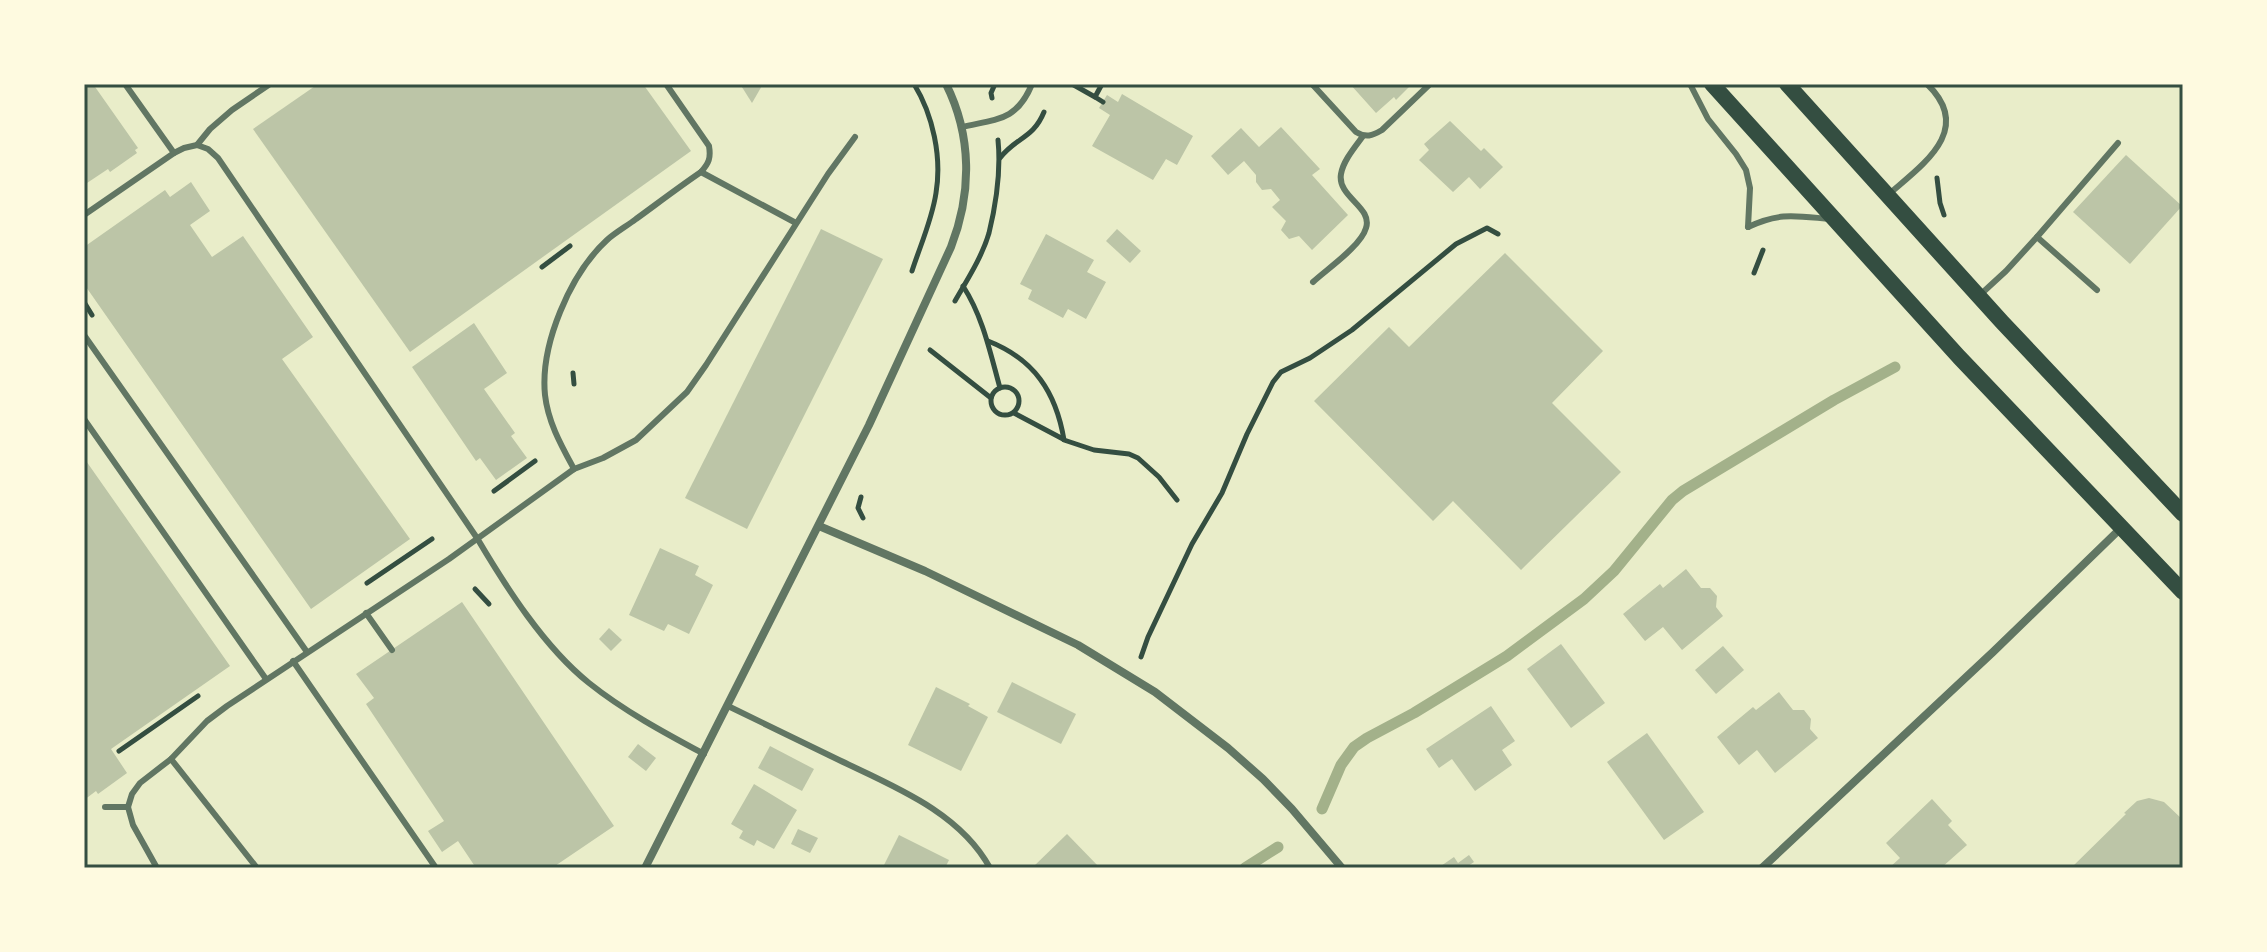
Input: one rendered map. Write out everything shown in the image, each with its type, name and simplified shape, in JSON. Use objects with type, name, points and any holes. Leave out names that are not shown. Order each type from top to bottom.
[{"type":"main road","points":[[1712,84],[1959,357],[2183,592]]},
{"type":"main road","points":[[1787,84],[2183,514]]},
{"type":"street","points":[[645,868],[869,425],[960,225],[967,184],[967,156],[962,127],[946,84]]},
{"type":"street","points":[[819,526],[925,571],[1078,645],[1133,677],[1187,715],[1263,779],[1342,868]]},
{"type":"street","points":[[1762,868],[2121,528]]},
{"type":"lane","points":[[125,84],[174,153]]},
{"type":"lane","points":[[197,145],[232,110],[270,84]]},
{"type":"lane","points":[[574,469],[552,427],[545,395],[546,366],[557,320],[570,288],[607,240],[701,172],[711,154],[709,146],[666,84]]},
{"type":"lane","points":[[962,127],[1013,113],[1026,98],[1032,84]]},
{"type":"lane","points":[[1312,84],[1363,136],[1373,136],[1382,130],[1430,84]]},
{"type":"lane","points":[[1690,84],[1708,119],[1746,170],[1750,188],[1748,227],[1766,218],[1785,215],[1835,220]]},
{"type":"lane","points":[[1887,196],[1934,153],[1946,133],[1947,120],[1939,97],[1927,84]]},
{"type":"lane","points":[[1313,282],[1359,241],[1366,228],[1365,215],[1342,187],[1340,177],[1363,136]]},
{"type":"lane","points":[[157,868],[133,825],[128,807],[140,783],[171,759],[207,721],[266,679],[449,559],[574,469],[636,440],[687,392],[855,137]]},
{"type":"lane","points":[[1979,296],[2037,237],[2118,143]]},
{"type":"lane","points":[[84,215],[174,153],[197,145],[208,149],[218,158],[534,623],[586,681],[611,700],[704,754]]},
{"type":"lane","points":[[701,172],[796,223]]},
{"type":"lane","points":[[2037,237],[2097,290]]},
{"type":"lane","points":[[84,335],[307,652]]},
{"type":"lane","points":[[84,419],[266,679]]},
{"type":"lane","points":[[366,613],[392,650]]},
{"type":"lane","points":[[293,661],[436,868]]},
{"type":"lane","points":[[728,706],[893,786],[943,816],[965,834],[990,868]]},
{"type":"lane","points":[[171,759],[257,868]]},
{"type":"lane","points":[[105,807],[128,807]]},
{"type":"path","points":[[907,283],[937,191],[937,149],[931,122],[914,84]]},
{"type":"path","points":[[1072,84],[1103,102]]},
{"type":"path","points":[[1095,97],[1102,84]]},
{"type":"path","points":[[953,303],[988,234],[1000,159],[995,119]]},
{"type":"path","points":[[1934,153],[1942,213],[1949,223]]},
{"type":"path","points":[[1133,677],[1148,637],[1192,544],[1222,493],[1247,434],[1281,372],[1310,358],[1352,330],[1456,244],[1487,228],[1498,234]]},
{"type":"path","points":[[1754,273],[1763,250]]},
{"type":"path","points":[[963,286],[975,305],[1000,388]]},
{"type":"path","points":[[936,338],[930,350],[991,398]]},
{"type":"path","points":[[988,341],[1017,356],[1034,370],[1054,403],[1064,440]]},
{"type":"path","points":[[573,373],[574,384]]},
{"type":"path","points":[[1007,386],[1018,394],[1020,401],[1014,413],[1008,415],[995,411],[991,398],[1000,388],[1007,386]]},
{"type":"path","points":[[1014,413],[1064,440],[1094,450],[1138,458],[1159,477],[1177,500]]},
{"type":"path","points":[[494,491],[535,461]]},
{"type":"path","points":[[856,542],[865,522],[858,508],[866,486]]},
{"type":"path","points":[[475,589],[495,610]]},
{"type":"path","points":[[119,751],[205,692]]},
{"type":"building","points":[[84,84],[93,84],[138,148],[135,150],[137,153],[110,172],[108,169],[84,185]]},
{"type":"building","points":[[318,84],[643,84],[691,151],[410,352],[253,129]]},
{"type":"building","points":[[740,84],[763,84],[752,103]]},
{"type":"building","points":[[1350,84],[1412,84],[1396,100],[1394,97],[1376,113]]},
{"type":"building","points":[[1122,94],[1193,136],[1177,165],[1166,159],[1153,180],[1092,146],[1110,115],[1099,108],[1107,95],[1118,102]]},
{"type":"building","points":[[1450,121],[1503,167],[1480,189],[1469,177],[1453,192],[1419,160],[1429,150],[1424,144]]},
{"type":"building","points":[[1281,127],[1320,169],[1312,175],[1348,215],[1312,250],[1299,236],[1289,239],[1281,230],[1286,221],[1272,207],[1280,200],[1271,189],[1262,190],[1256,182],[1256,175],[1244,161],[1228,175],[1211,156],[1241,128],[1259,147]]},
{"type":"building","points":[[2126,155],[2182,206],[2130,264],[2073,212]]},
{"type":"building","points":[[191,182],[210,211],[190,225],[212,257],[243,236],[313,337],[282,359],[410,539],[311,609],[84,284],[84,247],[165,190],[170,197]]},
{"type":"building","points":[[821,229],[883,259],[747,529],[685,498]]},
{"type":"building","points":[[1117,229],[1141,251],[1130,263],[1106,241]]},
{"type":"building","points":[[1046,234],[1094,260],[1087,272],[1106,282],[1086,319],[1068,309],[1063,318],[1028,299],[1032,290],[1020,284]]},
{"type":"building","points":[[1505,253],[1603,351],[1552,403],[1621,472],[1521,570],[1453,501],[1433,521],[1314,401],[1389,327],[1409,347]]},
{"type":"building","points":[[474,323],[507,373],[484,389],[515,433],[511,436],[527,458],[496,480],[480,458],[476,461],[412,367]]},
{"type":"building","points":[[84,458],[230,666],[111,749],[127,773],[84,800]]},
{"type":"building","points":[[660,548],[699,566],[695,575],[713,585],[689,634],[668,624],[664,631],[629,615]]},
{"type":"building","points":[[1686,569],[1701,588],[1710,588],[1717,596],[1716,607],[1723,616],[1682,650],[1663,627],[1645,641],[1623,614],[1660,584],[1663,588]]},
{"type":"building","points":[[462,602],[614,826],[552,868],[476,868],[458,841],[442,852],[428,831],[444,821],[366,704],[374,698],[356,674]]},
{"type":"building","points":[[609,628],[622,640],[611,651],[599,639]]},
{"type":"building","points":[[1561,644],[1605,703],[1571,728],[1527,669]]},
{"type":"building","points":[[1723,646],[1744,670],[1716,694],[1695,670]]},
{"type":"building","points":[[1012,682],[1076,714],[1061,744],[997,712]]},
{"type":"building","points":[[936,687],[988,717],[961,771],[908,745]]},
{"type":"building","points":[[1779,692],[1793,710],[1804,710],[1811,719],[1810,729],[1818,738],[1775,773],[1757,750],[1739,765],[1717,737],[1753,707],[1756,710]]},
{"type":"building","points":[[1491,706],[1515,741],[1502,750],[1512,765],[1475,791],[1452,759],[1439,768],[1426,749]]},
{"type":"building","points":[[1647,733],[1704,812],[1664,840],[1607,762]]},
{"type":"building","points":[[638,744],[656,758],[646,771],[628,757]]},
{"type":"building","points":[[770,746],[814,769],[802,791],[758,768]]},
{"type":"building","points":[[754,784],[797,810],[774,849],[757,840],[754,846],[739,838],[743,831],[731,824]]},
{"type":"building","points":[[2149,798],[2164,802],[2183,820],[2183,868],[2071,868],[2137,801]]},
{"type":"building","points":[[1932,799],[1952,821],[1948,825],[1967,845],[1941,868],[1889,868],[1900,858],[1886,843]]},
{"type":"building","points":[[798,829],[818,838],[810,853],[791,844]]},
{"type":"building","points":[[1067,834],[1100,868],[1032,868]]},
{"type":"building","points":[[899,835],[949,860],[945,868],[890,868],[884,865]]},
{"type":"building","points":[[1469,855],[1474,862],[1465,868],[1438,868],[1454,857],[1458,863]]},
{"type":"waterway","points":[[1322,809],[1341,765],[1354,747],[1507,656],[1584,599],[1614,571],[1672,500],[1683,491],[1895,367]]},
{"type":"waterway","points":[[1245,868],[1278,847]]}]
